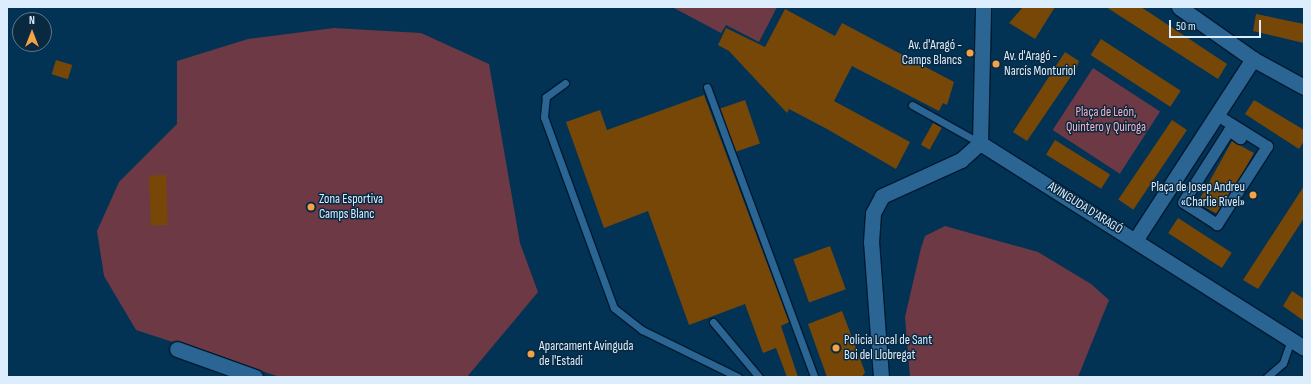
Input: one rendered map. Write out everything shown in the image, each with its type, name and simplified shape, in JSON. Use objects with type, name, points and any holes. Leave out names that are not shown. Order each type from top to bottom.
[{"type":"street","points":[[881,377],[871,242],[873,213],[882,196],[961,160],[980,143],[983,7]]},
{"type":"street","points":[[1179,7],[1197,12],[1253,59],[1304,87]]},
{"type":"street","points":[[1136,239],[1253,59]]},
{"type":"street","points":[[1217,115],[1267,146],[1218,224],[1183,202],[1229,130],[1240,138],[1244,132]]},
{"type":"street","name":"AVINGUDA D'ARAGÓ","points":[[980,143],[1136,239],[1304,348]]},
{"type":"street","points":[[177,349],[255,377]]},
{"type":"lane","points":[[565,83],[546,97],[544,117],[614,308],[642,330],[738,377]]},
{"type":"lane","points":[[707,87],[814,377]]},
{"type":"lane","points":[[912,105],[980,143]]},
{"type":"lane","points":[[713,322],[759,377]]},
{"type":"lane","points":[[1267,377],[1283,363],[1291,340]]},
{"type":"green space","points":[[672,7],[777,7],[759,42],[726,25],[721,33]]},
{"type":"green space","name":"Zona Esportiva Camps Blanc","points":[[334,28],[421,33],[489,64],[520,243],[538,292],[467,377],[280,377],[136,330],[104,276],[97,231],[119,182],[177,124],[177,61],[248,39]]},
{"type":"green space","name":"Plaça de León, Quintero y Quiroga","points":[[1093,68],[1160,112],[1120,174],[1053,130]]},
{"type":"green space","points":[[945,226],[1038,252],[1091,284],[1109,300],[1078,377],[910,377],[905,317],[925,236]]},
{"type":"building","points":[[1023,7],[1055,7],[1035,39],[1009,23]]},
{"type":"building","points":[[1106,7],[1141,7],[1227,64],[1218,79]]},
{"type":"building","points":[[785,9],[835,36],[842,23],[954,82],[947,105],[943,103],[939,111],[852,66],[834,101],[910,142],[896,169],[789,109],[787,113],[729,51],[718,45],[726,28],[765,47]]},
{"type":"building","points":[[1256,14],[1304,24],[1304,43],[1253,31]]},
{"type":"building","points":[[1101,39],[1181,91],[1170,107],[1091,55]]},
{"type":"building","points":[[1065,52],[1079,61],[1076,69],[1027,141],[1013,132]]},
{"type":"building","points":[[56,60],[72,65],[68,79],[52,74]]},
{"type":"building","points":[[704,95],[789,322],[781,326],[798,377],[787,377],[776,348],[763,353],[745,304],[689,325],[648,211],[604,228],[566,122],[600,110],[607,130]]},
{"type":"building","points":[[745,100],[760,143],[734,152],[719,109]]},
{"type":"building","points":[[1254,100],[1304,130],[1304,141],[1299,149],[1245,114]]},
{"type":"building","points":[[1172,120],[1187,130],[1133,210],[1118,200]]},
{"type":"building","points":[[933,123],[942,128],[930,150],[921,145]]},
{"type":"building","points":[[1055,140],[1110,174],[1101,189],[1046,154]]},
{"type":"building","points":[[1232,141],[1254,153],[1219,215],[1198,203]]},
{"type":"building","points":[[166,175],[168,225],[151,226],[149,176]]},
{"type":"building","points":[[1304,186],[1304,218],[1258,289],[1243,280]]},
{"type":"building","points":[[1178,218],[1232,253],[1222,268],[1168,233]]},
{"type":"building","points":[[830,246],[846,289],[809,303],[793,259]]},
{"type":"building","points":[[1292,291],[1304,299],[1304,321],[1283,306]]},
{"type":"building","name":"Policia Local de Sant Boi del Llobregat","points":[[842,311],[865,372],[862,377],[827,377],[808,324]]},
{"type":"place","name":"Av. d'Aragó - Camps Blancs","points":[[970,53]]},
{"type":"place","name":"Av. d'Aragó - Narcís Monturiol","points":[[996,64]]},
{"type":"place","name":"Plaça de Josep Andreu «Charlie Rivel»","points":[[1253,195]]},
{"type":"place","name":"Zona Esportiva Camps Blanc","points":[[311,207]]},
{"type":"place","name":"Policia Local de Sant Boi del Llobregat","points":[[836,348]]},
{"type":"place","name":"Aparcament Avinguda de l'Estadi","points":[[531,354]]}]
